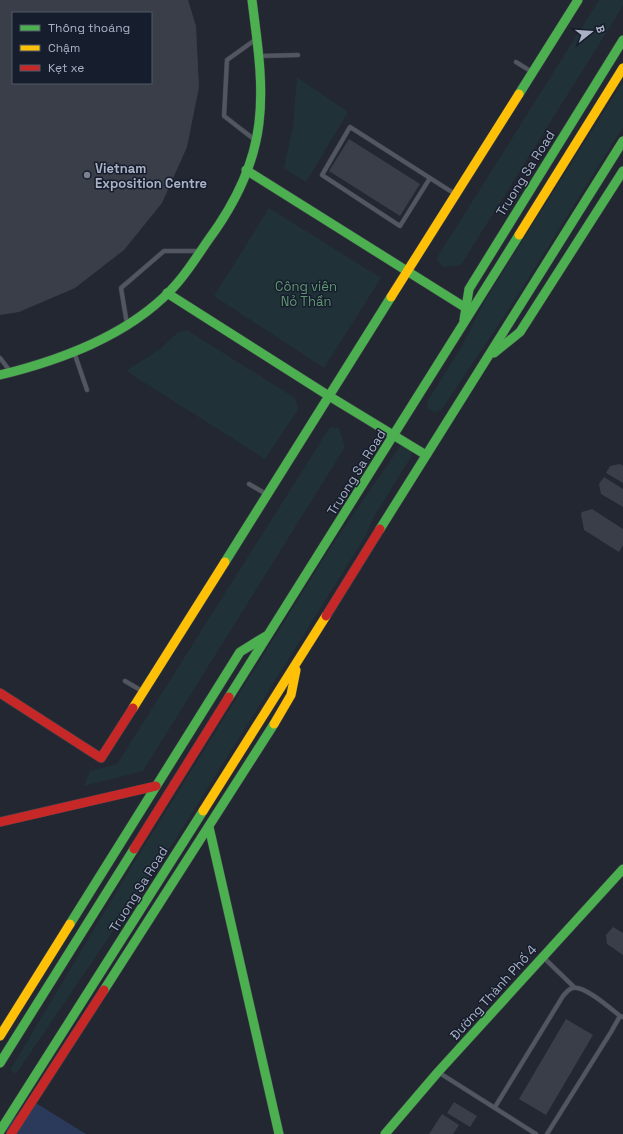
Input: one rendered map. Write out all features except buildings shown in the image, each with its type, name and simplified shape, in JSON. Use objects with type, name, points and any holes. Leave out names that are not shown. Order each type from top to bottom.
[{"type":"main road","points":[[0,375],[74,352],[109,336],[127,324],[167,293],[200,251],[229,210],[239,190],[256,141],[261,95],[259,56],[252,0]]},
{"type":"main road","points":[[0,693],[101,758],[578,0]]},
{"type":"main road","name":"Truong Sa Road","points":[[464,325],[469,289],[623,40]]},
{"type":"main road","name":"Truong Sa Road","points":[[0,1063],[510,252],[623,68]]},
{"type":"main road","name":"Truong Sa Road","points":[[0,1131],[298,661],[484,361],[623,141]]},
{"type":"main road","points":[[246,170],[466,308]]},
{"type":"main road","name":"Truong Sa Road","points":[[484,361],[520,332],[623,171]]},
{"type":"main road","points":[[497,243],[510,252]]},
{"type":"main road","points":[[536,280],[549,288]]},
{"type":"main road","points":[[167,293],[329,396],[426,455]]},
{"type":"main road","name":"Truong Sa Road","points":[[0,1036],[240,652],[270,633]]},
{"type":"main road","name":"Truong Sa Road","points":[[11,1134],[36,1093],[264,742],[291,695],[298,661]]},
{"type":"main road","points":[[0,822],[156,786]]},
{"type":"main road","points":[[209,827],[280,1134]]},
{"type":"main road","name":"Đường Thành Phố 4","points":[[385,1134],[438,1072],[623,869]]},
{"type":"lane","points":[[256,141],[224,116],[226,60],[257,39]]},
{"type":"lane","points":[[259,56],[298,55]]},
{"type":"lane","points":[[516,62],[533,72]]},
{"type":"lane","points":[[430,178],[400,226],[322,175],[350,127],[430,178],[456,195]]},
{"type":"lane","points":[[127,324],[121,288],[164,251],[200,251]]},
{"type":"lane","points":[[74,352],[87,390]]},
{"type":"lane","points":[[0,358],[12,372]]},
{"type":"lane","points":[[249,484],[267,495]]},
{"type":"lane","points":[[126,681],[143,692]]},
{"type":"lane","points":[[543,957],[574,987]]},
{"type":"lane","points":[[495,1107],[563,996],[569,989],[574,987],[582,988],[621,1016],[547,1134]]},
{"type":"lane","points":[[438,1072],[536,1134]]},
{"type":"green space","points":[[599,0],[623,0],[623,6],[461,265],[443,267],[436,259]]},
{"type":"green space","points":[[297,77],[348,112],[306,182],[284,168],[293,126]]},
{"type":"green space","points":[[623,81],[623,127],[511,306],[442,409],[435,412],[428,409],[428,400],[462,346],[484,302]]},
{"type":"green space","name":"Công viên Nỏ Thần","points":[[269,208],[381,278],[324,368],[214,296]]},
{"type":"green space","points":[[187,330],[295,398],[298,410],[265,459],[126,371],[161,348],[177,333]]},
{"type":"green space","points":[[330,427],[339,428],[345,447],[143,771],[84,786],[90,771],[117,764]]},
{"type":"green space","points":[[401,445],[412,451],[411,457],[374,517],[365,537],[177,837],[16,1074],[10,1070],[133,864],[330,548]]},
{"type":"water","points":[[0,1081],[86,1134],[7,1134]]},
{"type":"pier","points":[[0,1079],[33,1099],[0,1132]]},
{"type":"traffic: fast","points":[[0,375],[69,354],[114,333],[134,321],[154,306],[182,278],[227,213],[248,170],[253,154],[259,123],[261,92],[258,46],[252,0]]},
{"type":"traffic: fast","points":[[519,94],[578,0]]},
{"type":"traffic: fast","points":[[464,320],[469,289],[623,40]]},
{"type":"traffic: fast","points":[[380,529],[623,141]]},
{"type":"traffic: fast","points":[[246,170],[466,308]]},
{"type":"traffic: fast","points":[[494,353],[520,332],[623,171]]},
{"type":"traffic: fast","points":[[229,697],[519,235]]},
{"type":"traffic: fast","points":[[167,293],[329,396],[426,455]]},
{"type":"traffic: fast","points":[[225,562],[391,297]]},
{"type":"traffic: fast","points":[[70,924],[240,652],[266,636]]},
{"type":"traffic: fast","points":[[104,990],[274,724]]},
{"type":"traffic: fast","points":[[0,1131],[203,811]]},
{"type":"traffic: fast","points":[[209,827],[279,1134]]},
{"type":"traffic: fast","points":[[0,1063],[134,849]]},
{"type":"traffic: fast","points":[[385,1134],[438,1072],[623,869]]},
{"type":"traffic: slow","points":[[519,235],[623,68]]},
{"type":"traffic: slow","points":[[391,297],[519,94]]},
{"type":"traffic: slow","points":[[133,708],[225,562]]},
{"type":"traffic: slow","points":[[203,811],[326,616]]},
{"type":"traffic: slow","points":[[274,724],[291,695],[296,670]]},
{"type":"traffic: slow","points":[[0,1036],[70,924]]},
{"type":"traffic: jam","points":[[326,616],[380,529]]},
{"type":"traffic: jam","points":[[0,693],[101,758],[133,708]]},
{"type":"traffic: jam","points":[[134,849],[229,697]]},
{"type":"traffic: jam","points":[[0,822],[156,786]]},
{"type":"traffic: jam","points":[[11,1134],[104,990]]},
{"type":"place","name":"Vietnam Exposition Centre","points":[[87,175]]}]
